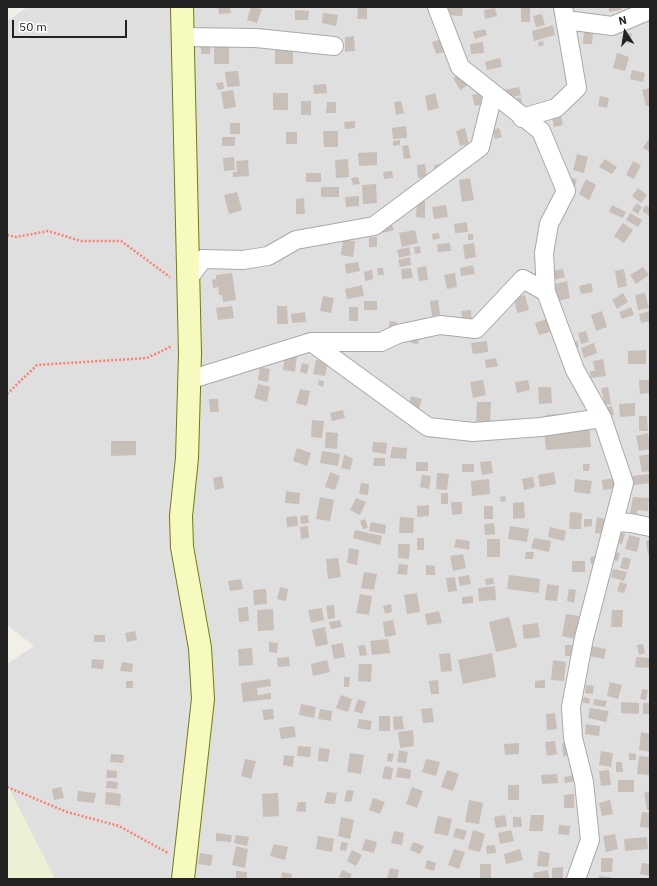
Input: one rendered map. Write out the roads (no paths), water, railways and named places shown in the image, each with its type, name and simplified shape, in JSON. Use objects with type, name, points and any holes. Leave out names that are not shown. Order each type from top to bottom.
[{"type":"main road","points":[[182,7],[181,37],[188,279],[189,380],[187,458],[181,516],[182,547],[200,648],[203,699],[184,869]]},
{"type":"street","points":[[437,7],[460,68],[522,118],[541,131],[566,191],[549,224],[544,253],[546,292],[575,370],[602,418],[624,483],[584,638],[571,707],[573,738],[584,782],[590,840],[576,879]]},
{"type":"street","points":[[522,118],[556,108],[577,88],[565,14],[612,26],[650,10]]},
{"type":"street","points":[[181,37],[256,38],[334,46]]},
{"type":"street","points":[[188,279],[204,260],[243,260],[268,256],[296,240],[374,226],[480,147],[493,94]]},
{"type":"street","points":[[189,380],[311,342],[381,342],[398,334],[440,325],[476,329],[523,279],[546,292]]},
{"type":"street","points":[[311,342],[428,427],[473,432],[541,427],[602,418]]},
{"type":"street","points":[[615,522],[650,526]]}]
